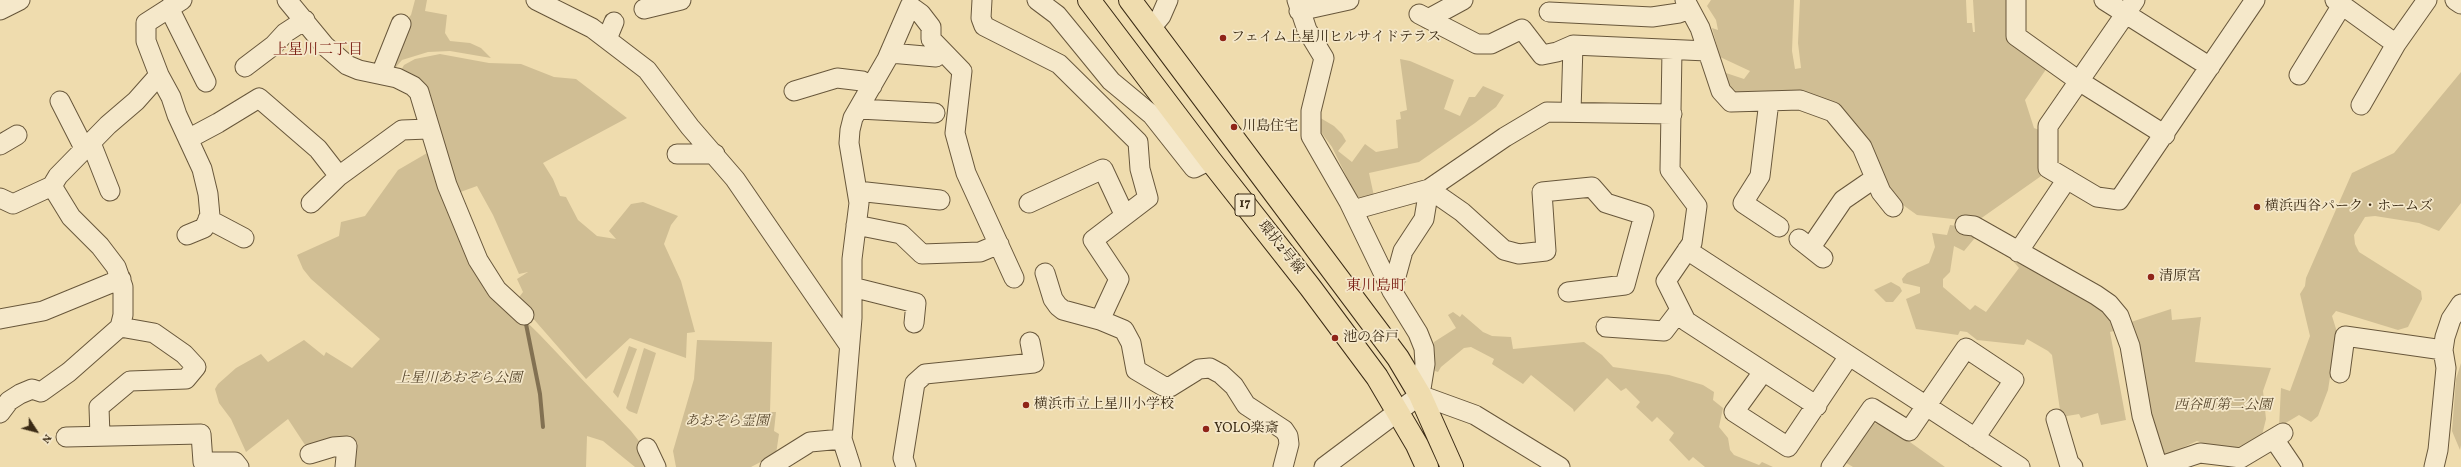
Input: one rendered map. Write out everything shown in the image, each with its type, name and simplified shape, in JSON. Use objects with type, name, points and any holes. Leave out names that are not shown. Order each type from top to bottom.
[{"type":"main road","name":"環状2号線","points":[[1089,0],[1210,160],[1310,287],[1377,377],[1398,412],[1427,467]]},
{"type":"main road","name":"環状2号線","points":[[1130,0],[1398,358],[1420,395],[1452,467]]},
{"type":"street","points":[[0,10],[20,0]]},
{"type":"street","points":[[287,0],[325,46],[347,65],[359,70],[389,74],[406,81],[419,92],[428,128],[457,213],[478,260],[497,290],[524,315]]},
{"type":"street","points":[[536,0],[610,30],[647,70],[690,127],[715,154],[740,185],[850,345]]},
{"type":"street","points":[[644,9],[681,0]]},
{"type":"street","points":[[982,0],[981,18],[984,26],[1059,64],[1138,142],[1140,170],[1148,198],[1124,214],[1093,240],[1119,279],[1100,320]]},
{"type":"street","points":[[1037,0],[1057,15],[1111,81],[1152,115],[1194,168],[1210,160]]},
{"type":"street","points":[[1324,467],[1420,395],[1426,364],[1424,348],[1418,333],[1392,291],[1353,210],[1311,136],[1311,111],[1324,58],[1307,30],[1298,5],[1349,0]]},
{"type":"street","points":[[1462,0],[1424,16],[1477,44],[1491,44],[1522,29],[1542,55],[1557,52],[1573,46],[1707,52]]},
{"type":"street","points":[[2016,0],[2016,36],[2079,81],[2165,135]]},
{"type":"street","points":[[2104,0],[2130,7],[2210,67]]},
{"type":"street","points":[[2130,7],[2048,126],[2048,168],[2097,197],[2119,200],[2165,135],[2254,0]]},
{"type":"street","points":[[2361,105],[2396,44],[2427,0]]},
{"type":"street","points":[[2455,0],[2461,4]]},
{"type":"street","points":[[1151,28],[1164,3]]},
{"type":"street","points":[[2299,75],[2339,3],[2396,44]]},
{"type":"street","points":[[187,235],[204,228],[208,219],[208,194],[202,169],[171,97],[159,75],[146,41],[146,23],[176,4],[206,82]]},
{"type":"street","points":[[1549,12],[1652,18],[1679,13],[1687,4],[1700,28],[1721,91],[1731,102],[1800,100],[1833,112],[1862,147],[1881,192],[1893,207]]},
{"type":"street","points":[[851,467],[842,439],[850,345],[852,259],[859,203],[849,143],[850,130],[859,109],[890,53],[910,6],[921,14],[931,27],[931,38],[962,71],[955,133],[966,173],[999,244],[1014,269]]},
{"type":"street","points":[[245,67],[274,45],[285,33],[305,20]]},
{"type":"street","points":[[389,74],[401,24]]},
{"type":"street","points":[[1571,112],[1573,46]]},
{"type":"street","points":[[1672,50],[1670,170],[1697,206],[1692,243],[1666,281],[1686,321],[1817,406]]},
{"type":"street","points":[[890,53],[936,56]]},
{"type":"street","points":[[0,198],[14,204],[52,186],[58,176],[159,75]]},
{"type":"street","points":[[794,92],[837,78],[862,80],[872,86]]},
{"type":"street","points":[[188,139],[218,124],[259,98],[318,149],[339,176]]},
{"type":"street","points":[[60,101],[88,147],[110,191]]},
{"type":"street","points":[[1770,101],[1760,176],[1743,203],[1779,227]]},
{"type":"street","points":[[859,109],[935,113]]},
{"type":"street","points":[[1353,210],[1429,189],[1505,137],[1548,112],[1672,114]]},
{"type":"street","points":[[311,203],[339,176],[402,130],[428,128]]},
{"type":"street","points":[[0,145],[17,135]]},
{"type":"street","points":[[677,154],[715,154]]},
{"type":"street","points":[[1028,203],[1103,168],[1124,214]]},
{"type":"street","points":[[1811,248],[1843,200],[1875,178]]},
{"type":"street","points":[[2018,252],[2066,179]]},
{"type":"street","points":[[0,413],[9,401],[20,394],[32,389],[41,392],[59,380],[120,327],[124,300],[121,279],[111,260],[71,216],[52,186]]},
{"type":"street","points":[[1429,189],[1462,212],[1504,250],[1519,254],[1546,251],[1542,192],[1592,187],[1606,203],[1644,215],[1625,285],[1568,292]]},
{"type":"street","points":[[1392,291],[1403,251],[1424,218],[1429,189]]},
{"type":"street","points":[[857,191],[940,200]]},
{"type":"street","points":[[208,219],[242,238]]},
{"type":"street","points":[[856,225],[901,234],[922,254],[980,252],[999,244]]},
{"type":"street","points":[[1965,225],[1974,226],[2096,295],[2109,304],[2119,316],[2130,346],[2142,416],[2156,466],[2200,453],[2240,458],[2278,436],[2292,467]]},
{"type":"street","points":[[1687,250],[2020,467]]},
{"type":"street","points":[[1045,273],[1053,299],[1063,310],[1100,320],[1124,330],[1131,343],[1136,370],[1163,386],[1170,387],[1199,369],[1210,368],[1221,374],[1234,386],[1246,405],[1284,430],[1288,436],[1289,444],[1283,467]]},
{"type":"street","points":[[0,319],[43,310],[121,279]]},
{"type":"street","points":[[852,286],[916,303],[914,323]]},
{"type":"street","points":[[2434,467],[2438,450],[2446,368],[2443,350],[2451,319],[2461,304]]},
{"type":"street","points":[[1606,327],[1664,331],[1680,310]]},
{"type":"street","points":[[100,436],[99,407],[130,381],[186,379],[196,367],[184,354],[154,333],[120,327]]},
{"type":"street","points":[[2340,373],[2345,336],[2443,350]]},
{"type":"street","points":[[906,467],[903,458],[915,383],[925,374],[1034,363],[1030,342]]},
{"type":"street","points":[[1831,467],[1872,408],[1909,431],[1966,348],[2014,380],[1975,438]]},
{"type":"street","points":[[1763,372],[1734,412],[1788,447],[1817,406],[1849,356]]},
{"type":"street","points":[[1420,395],[1475,415],[1560,467]]},
{"type":"street","points":[[2056,419],[2069,463],[2073,467]]},
{"type":"street","points":[[66,437],[201,434],[203,462],[235,462],[239,467]]},
{"type":"street","points":[[770,467],[810,442],[842,439]]},
{"type":"street","points":[[310,454],[333,447],[347,446],[346,467]]},
{"type":"street","points":[[647,448],[656,467]]},
{"type":"green space","points":[[415,0],[427,0],[425,11],[447,15],[445,33],[450,41],[470,43],[481,48],[491,58],[450,51],[428,52],[402,60],[391,73],[404,23],[411,15]]},
{"type":"green space","points":[[1711,0],[1794,0],[1792,51],[1795,69],[1801,68],[1798,43],[1800,0],[1966,0],[1967,23],[1972,23],[1973,32],[1975,32],[1973,0],[2012,0],[2011,37],[2049,65],[2025,100],[2034,128],[2042,131],[2044,174],[1973,224],[1953,219],[1917,215],[1896,200],[1841,111],[1734,98],[1720,71],[1744,79],[1750,71],[1720,57],[1712,28],[1718,30],[1716,20],[1707,6]]},
{"type":"green space","points":[[440,54],[489,63],[521,64],[554,77],[576,79],[627,118],[543,163],[553,179],[560,196],[566,197],[578,220],[597,236],[616,239],[609,231],[631,204],[643,202],[678,216],[671,225],[664,244],[681,281],[695,332],[687,333],[686,358],[630,338],[586,379],[517,300],[523,292],[517,279],[528,272],[519,274],[493,215],[477,186],[455,194],[424,93],[399,74],[404,65],[415,59]]},
{"type":"green space","points":[[1400,59],[1410,61],[1454,80],[1444,109],[1460,116],[1469,97],[1475,97],[1483,86],[1504,95],[1496,107],[1419,162],[1369,173],[1374,196],[1364,200],[1356,196],[1332,147],[1318,128],[1317,116],[1334,126],[1342,134],[1346,141],[1338,151],[1352,162],[1365,144],[1376,152],[1398,148],[1396,120],[1401,119],[1400,112],[1407,110]]},
{"type":"green space","points":[[2461,72],[2461,203],[2439,231],[2419,223],[2375,216],[2365,217],[2354,235],[2355,244],[2359,252],[2421,291],[2422,299],[2408,327],[2398,330],[2336,311],[2332,316],[2337,332],[2328,390],[2318,416],[2311,422],[2299,415],[2279,427],[2281,388],[2290,391],[2310,336],[2300,294],[2305,286],[2306,278],[2352,173],[2394,153]]},
{"type":"green space","name":"上星川あおぞら公園","points":[[434,149],[495,291],[540,335],[631,431],[645,449],[653,467],[635,467],[603,441],[587,436],[586,467],[349,467],[351,454],[309,451],[288,419],[246,452],[231,419],[219,403],[215,389],[218,384],[236,368],[261,354],[268,362],[304,340],[324,356],[326,352],[352,368],[380,339],[311,279],[303,269],[297,255],[339,236],[341,222],[365,216],[398,170]]},
{"type":"green space","points":[[1950,225],[1971,228],[1979,233],[1964,251],[1954,246],[1950,272],[1943,279],[1943,287],[1970,310],[1975,305],[1986,312],[2019,268],[2013,261],[2018,257],[2104,304],[2121,329],[2110,332],[2126,420],[2101,425],[2098,413],[2081,418],[2079,414],[2061,417],[2052,355],[2048,351],[2027,339],[2024,345],[1977,340],[1967,332],[1960,331],[1958,335],[1916,329],[1906,299],[1920,293],[1920,287],[1903,283],[1902,279],[1907,273],[1929,263],[1935,247],[1932,233],[1947,235]]},
{"type":"green space","points":[[1891,282],[1900,287],[1902,291],[1893,302],[1886,302],[1874,290]]},
{"type":"green space","name":"西谷町第二公園","points":[[2171,309],[2172,320],[2201,317],[2195,362],[2271,368],[2263,391],[2266,419],[2262,435],[2238,448],[2215,447],[2197,441],[2167,455],[2160,455],[2149,413],[2145,377],[2131,322]]},
{"type":"green space","points":[[1453,312],[1460,317],[1462,314],[1483,332],[1492,336],[1511,337],[1513,349],[1584,342],[1602,355],[1613,367],[1669,375],[1703,385],[1714,392],[1713,400],[1723,408],[1719,427],[1728,438],[1730,450],[1734,455],[1759,465],[1762,462],[1773,467],[1705,467],[1693,457],[1689,461],[1669,440],[1674,433],[1657,417],[1652,422],[1636,407],[1640,402],[1626,388],[1621,391],[1607,378],[1574,412],[1573,409],[1531,375],[1523,384],[1492,364],[1494,359],[1471,347],[1464,348],[1441,367],[1438,372],[1435,371],[1434,342],[1456,328],[1448,315]]},
{"type":"green space","name":"あおぞら霊園","points":[[697,340],[772,342],[770,412],[776,412],[774,431],[779,434],[776,454],[751,467],[676,467],[673,451],[694,379]]},
{"type":"green space","points":[[629,346],[637,349],[618,398],[613,392]]},
{"type":"green space","points":[[644,348],[656,353],[637,414],[626,408]]},
{"type":"green space","points":[[2461,363],[2460,450],[2452,431],[2456,379]]},
{"type":"green space","points":[[1870,420],[1876,424],[1879,420],[1945,467],[1853,467],[1843,461]]},
{"type":"waterway","points":[[526,324],[540,394],[543,427]]},
{"type":"place","name":"フェイム上星川ヒルサイドテラス","points":[[1223,38]]},
{"type":"place","name":"川島住宅","points":[[1234,127]]},
{"type":"place","name":"横浜西谷パーク・ホームズ","points":[[2257,207]]},
{"type":"place","name":"清原宮","points":[[2151,277]]},
{"type":"place","name":"池の谷戸","points":[[1335,338]]},
{"type":"place","name":"横浜市立上星川小学校","points":[[1026,405]]},
{"type":"place","name":"YOLO楽斎","points":[[1206,429]]},
{"type":"district","name":"上星川二丁目","points":[[318,51]]},
{"type":"district","name":"東川島町","points":[[1376,287]]}]
